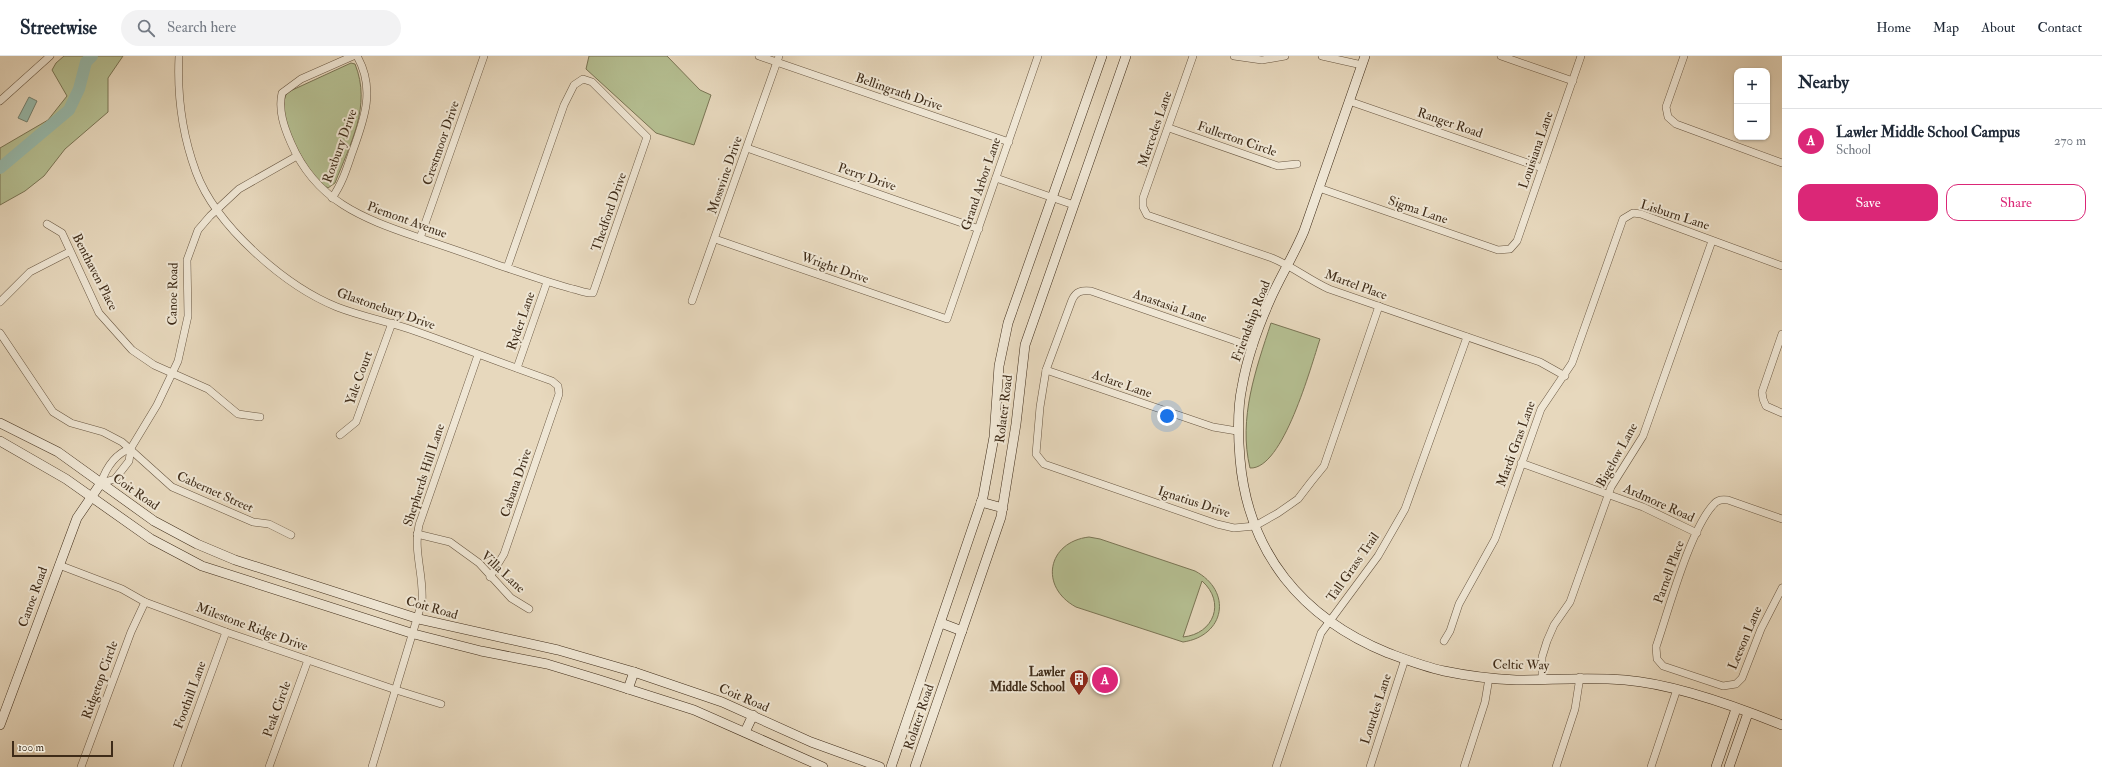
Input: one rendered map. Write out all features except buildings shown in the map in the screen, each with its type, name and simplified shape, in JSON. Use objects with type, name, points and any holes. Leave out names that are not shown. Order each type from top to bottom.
[{"type":"main road","name":"Rolater Road","points":[[891,767],[981,502],[994,437],[999,366],[1008,323],[1102,56]]},
{"type":"main road","name":"Rolater Road","points":[[915,767],[1003,508],[1016,424],[1025,345],[1126,56]]},
{"type":"main road","name":"Friendship Road","points":[[1283,577],[1269,556],[1255,526],[1242,479],[1237,431],[1241,388],[1252,347],[1269,302],[1304,231],[1363,60]]},
{"type":"main road","name":"Coit Road","points":[[0,423],[58,452],[154,521],[209,549],[235,560],[418,619],[558,650],[634,672],[722,702],[811,742],[880,767]]},
{"type":"main road","points":[[0,441],[46,467],[151,539],[202,566],[414,634],[475,650],[547,664],[694,710],[823,767]]},
{"type":"main road","name":"Canoe Road","points":[[0,725],[4,702],[77,518],[101,483]]},
{"type":"main road","points":[[981,502],[1003,508]]},
{"type":"main road","name":"Celtic Way","points":[[1283,577],[1302,599],[1329,622],[1363,643],[1405,659],[1445,671],[1489,678],[1516,680],[1580,677],[1628,680],[1677,689],[1782,725]]},
{"type":"main road","points":[[941,623],[962,631]]},
{"type":"main road","points":[[628,689],[634,672]]},
{"type":"main road","points":[[1716,767],[1736,708]]},
{"type":"main road","points":[[1729,767],[1748,713]]},
{"type":"main road","points":[[745,732],[753,715]]},
{"type":"street","points":[[1,99],[50,56]]},
{"type":"street","name":"Glastonebury Drive","points":[[179,56],[178,85],[183,128],[196,173],[216,210],[259,256],[295,285],[337,307],[392,323],[555,382],[559,387],[559,394]]},
{"type":"street","name":"Piemont Avenue","points":[[353,56],[301,79],[282,93],[283,124],[297,156],[313,178],[332,198],[365,218],[547,282],[592,294]]},
{"type":"street","name":"Roxbury Drive","points":[[332,198],[344,178],[367,107],[366,80],[357,56]]},
{"type":"street","name":"Crestmoor Drive","points":[[420,238],[484,56]]},
{"type":"street","name":"Bellingrath Drive","points":[[759,56],[778,59],[1008,142]]},
{"type":"street","name":"Grand Arbor Lane","points":[[947,319],[1038,56]]},
{"type":"street","name":"Mercedes Lane","points":[[1144,210],[1143,198],[1169,128],[1193,56]]},
{"type":"street","points":[[1234,56],[1262,60],[1285,56]]},
{"type":"street","points":[[1322,56],[1363,60]]},
{"type":"street","points":[[1501,56],[1573,81]]},
{"type":"street","name":"Louisiana Lane","points":[[1510,249],[1517,240],[1581,56]]},
{"type":"street","points":[[1684,56],[1667,104],[1667,115],[1676,124],[1782,163]]},
{"type":"street","name":"Mossvine Drive","points":[[692,301],[778,59]]},
{"type":"street","name":"Thedford Drive","points":[[507,268],[564,105],[574,85],[583,79],[592,82],[648,138],[592,294]]},
{"type":"street","name":"Ranger Road","points":[[1349,101],[1542,168]]},
{"type":"street","name":"Fullerton Circle","points":[[1169,128],[1278,166],[1297,164]]},
{"type":"street","name":"Perry Drive","points":[[747,148],[978,229]]},
{"type":"street","name":"Canoe Road","points":[[101,483],[116,479],[129,461],[131,448],[173,373],[182,347],[186,327],[188,306],[186,275],[188,256],[195,236],[216,210],[239,189],[297,156]]},
{"type":"street","points":[[996,178],[1052,199],[1074,205]]},
{"type":"street","name":"Sigma Lane","points":[[1319,188],[1498,250],[1510,249]]},
{"type":"street","name":"Martel Place","points":[[1144,210],[1152,218],[1272,258],[1288,266],[1309,280],[1329,289],[1542,363],[1565,376]]},
{"type":"street","name":"Lisburn Lane","points":[[1630,214],[1641,214],[1782,266]]},
{"type":"street","name":"Mardi Gras Lane","points":[[1444,641],[1450,631],[1459,604],[1495,539],[1540,409],[1547,397],[1565,376],[1574,358],[1621,223],[1630,214]]},
{"type":"street","name":"Benthaven Place","points":[[47,224],[62,232],[69,252],[99,313],[132,350],[154,365],[208,389],[238,414],[260,417]]},
{"type":"street","name":"Wright Drive","points":[[715,239],[947,319]]},
{"type":"street","name":"Bigelow Lane","points":[[1542,679],[1542,657],[1547,641],[1554,625],[1570,602],[1608,494],[1643,436],[1712,240]]},
{"type":"street","points":[[0,302],[30,272],[69,252]]},
{"type":"street","name":"Ryder Lane","points":[[517,368],[547,282]]},
{"type":"street","name":"Anastasia Lane","points":[[1046,370],[1072,300],[1075,294],[1080,291],[1091,291],[1252,347]]},
{"type":"street","name":"Ignatius Drive","points":[[1046,370],[1040,407],[1036,454],[1039,460],[1044,464],[1217,524],[1234,528],[1255,526],[1278,513],[1298,499],[1324,466],[1379,306]]},
{"type":"street","name":"Yale Court","points":[[340,435],[356,422],[392,323]]},
{"type":"street","name":"Cabernet Street","points":[[0,333],[53,412],[70,423],[104,432],[131,448],[162,480],[172,487],[253,522],[269,524],[291,535]]},
{"type":"street","points":[[1782,334],[1763,390],[1762,400],[1768,407],[1782,413]]},
{"type":"street","name":"Tall Grass Trail","points":[[1276,767],[1321,633],[1378,556],[1405,509],[1468,337]]},
{"type":"street","name":"Shepherds Hill Lane","points":[[372,767],[414,634],[422,602],[423,587],[416,553],[417,534],[420,521],[478,355]]},
{"type":"street","name":"Aclare Lane","points":[[1046,370],[1213,427],[1237,431]]},
{"type":"street","name":"Cabana Drive","points":[[490,577],[504,554],[559,394]]},
{"type":"street","name":"Canoe Road","points":[[101,483],[105,472],[120,452],[131,448]]},
{"type":"street","name":"Ardmore Road","points":[[1521,463],[1643,507],[1697,533]]},
{"type":"street","name":"Parnell Place","points":[[1657,659],[1656,647],[1697,533],[1712,506],[1721,500],[1728,500],[1782,519]]},
{"type":"street","name":"Villa Lane","points":[[417,534],[450,542],[479,563],[490,577],[511,598],[529,609]]},
{"type":"street","name":"Milestone Ridge Drive","points":[[59,565],[122,589],[145,602],[226,632],[441,704]]},
{"type":"street","name":"Leeson Lane","points":[[1657,659],[1665,666],[1723,686],[1736,684],[1742,678],[1761,629],[1782,588]]},
{"type":"street","name":"Ridgetop Circle","points":[[81,767],[131,632],[145,602]]},
{"type":"street","name":"Foothill Lane","points":[[177,767],[226,632]]},
{"type":"street","name":"Lourdes Lane","points":[[1370,767],[1405,659]]},
{"type":"street","name":"Peak Circle","points":[[269,767],[308,660]]},
{"type":"street","points":[[1556,767],[1575,709],[1580,677]]},
{"type":"street","points":[[1464,767],[1485,702],[1489,678]]},
{"type":"street","points":[[1651,767],[1677,689]]},
{"type":"shaded area","points":[[64,56],[123,56],[108,78],[108,112],[65,149],[44,176],[25,191],[0,205],[0,148],[48,120],[67,96],[52,70],[56,63]]},
{"type":"shaded area","points":[[589,56],[667,56],[700,90],[711,95],[694,145],[656,133],[586,69]]},
{"type":"shaded area","points":[[351,63],[355,64],[360,80],[360,110],[357,125],[335,183],[328,188],[311,172],[294,143],[284,113],[284,101],[288,92]]},
{"type":"shaded area","points":[[29,97],[37,101],[27,122],[18,118]]},
{"type":"shaded area","points":[[1271,323],[1320,339],[1303,392],[1284,435],[1274,452],[1262,464],[1250,468],[1246,431],[1247,412],[1250,394]]},
{"type":"shaded area","points":[[1089,537],[1100,539],[1195,571],[1207,580],[1215,590],[1219,601],[1219,612],[1215,622],[1208,631],[1197,638],[1183,642],[1076,607],[1064,598],[1057,588],[1053,577],[1053,566],[1057,556],[1064,547],[1075,541]],"holes":[[[1202,581],[1214,598],[1215,607],[1209,624],[1194,635],[1183,637]]]},
{"type":"waterway","points":[[0,168],[69,110],[79,89],[86,62],[92,56]]},
{"type":"place","name":"Lawler Middle School Campus","points":[[1105,680]]},
{"type":"place","name":"Lawler Middle School","points":[[1079,696]]}]
